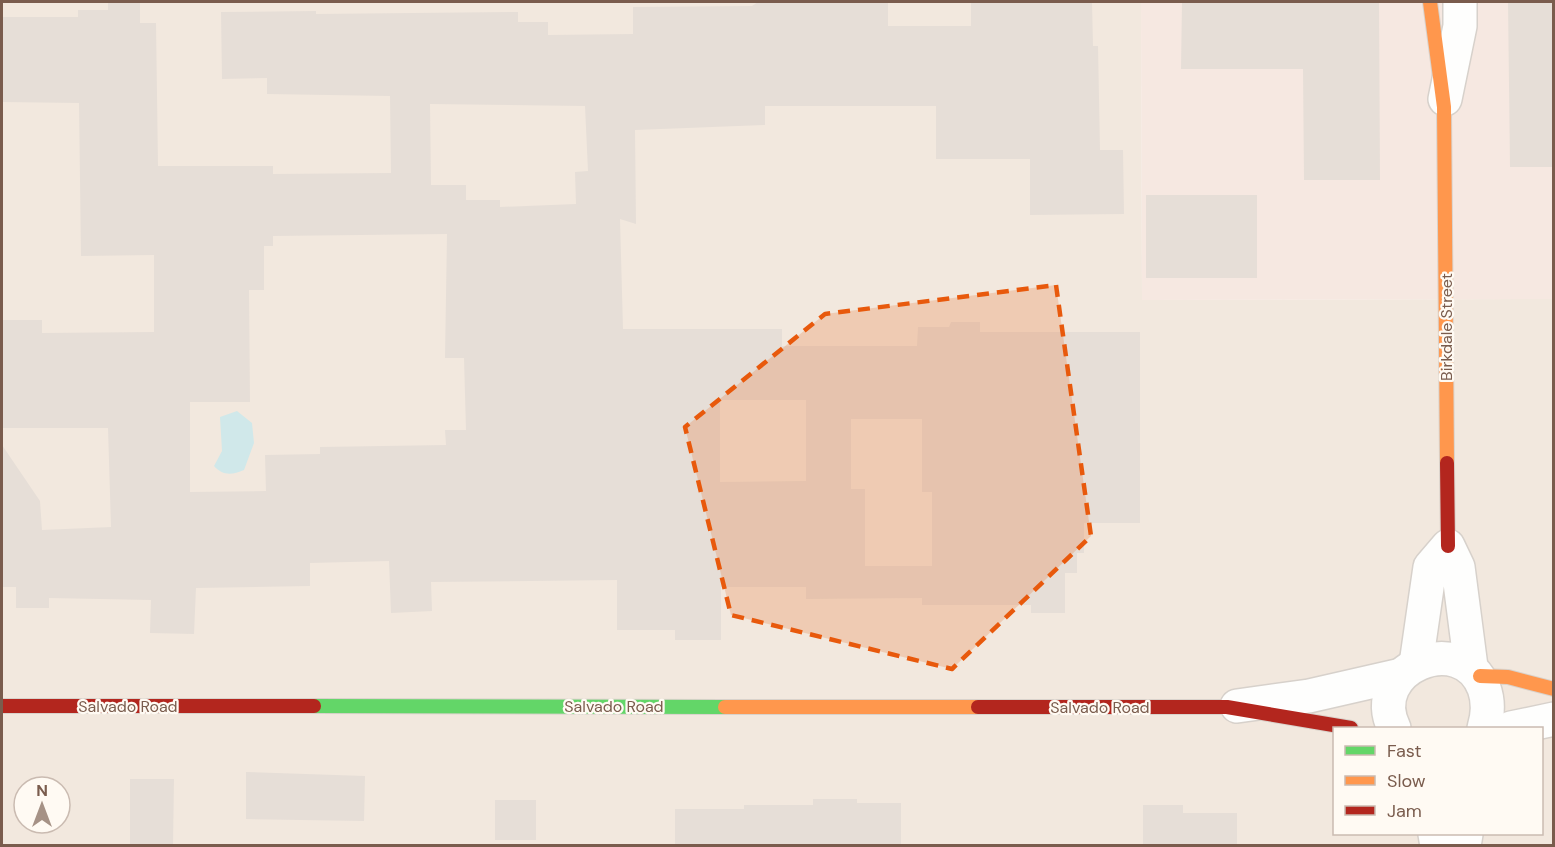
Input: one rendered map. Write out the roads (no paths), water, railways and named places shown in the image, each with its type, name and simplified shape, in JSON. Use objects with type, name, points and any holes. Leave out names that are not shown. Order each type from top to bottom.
[{"type":"street","name":"Birkdale Street","points":[[1430,2],[1444,107],[1448,546],[1458,567],[1475,672],[1487,695],[1488,716],[1485,727]]},
{"type":"street","name":"Birkdale Street","points":[[1444,107],[1460,26],[1460,2]]},
{"type":"street","points":[[1394,727],[1389,707],[1392,690],[1408,669],[1430,567],[1448,546]]},
{"type":"street","name":"Salvado Road","points":[[2,706],[1227,707],[1309,696],[1444,659],[1475,672]]},
{"type":"street","points":[[1475,672],[1508,677],[1554,689]]},
{"type":"street","name":"Salvado Road","points":[[1227,707],[1340,727]]},
{"type":"street","points":[[1520,727],[1554,719]]},
{"type":"water","points":[[237,411],[252,423],[254,443],[244,470],[228,474],[214,466],[222,451],[220,417]]}]
